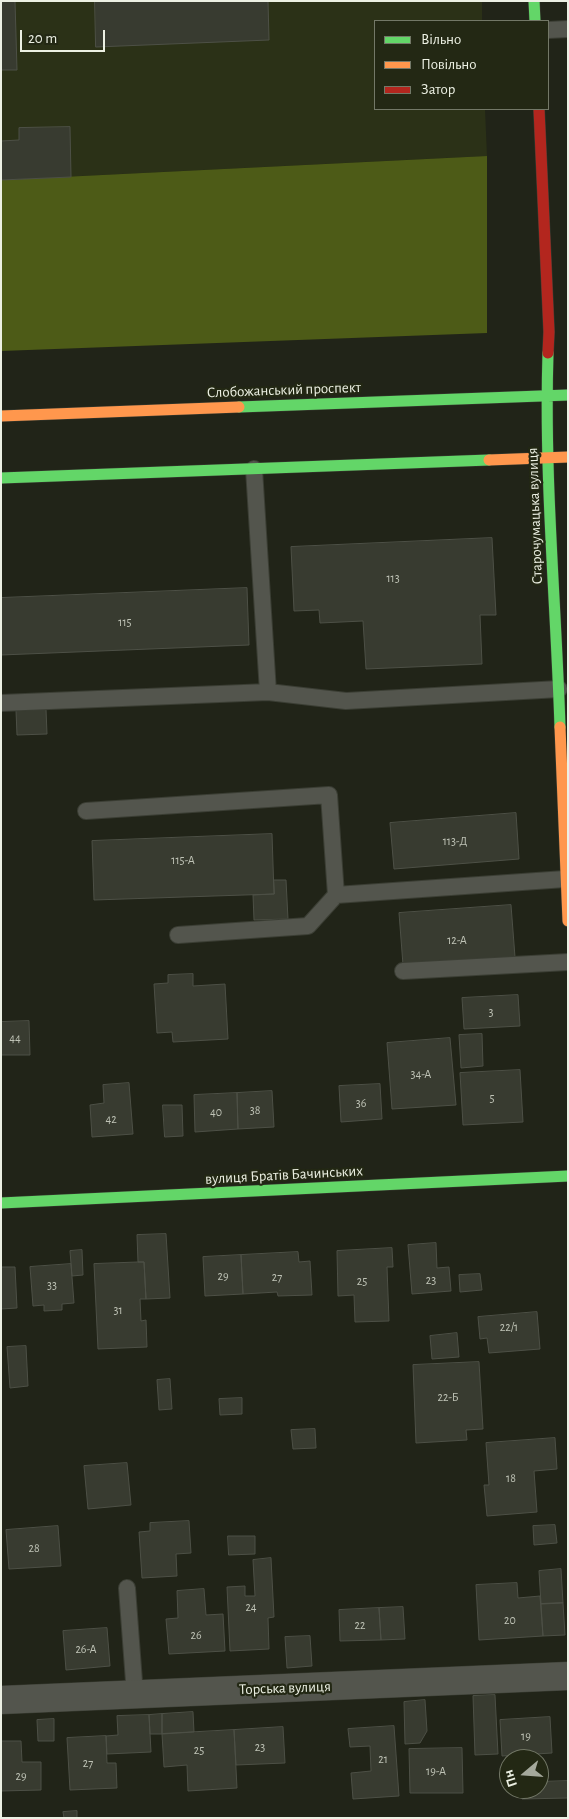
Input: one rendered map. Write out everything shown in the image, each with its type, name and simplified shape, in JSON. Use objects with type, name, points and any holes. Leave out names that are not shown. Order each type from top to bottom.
[{"type":"street","points":[[534,1],[534,20]]},
{"type":"street","name":"Старочумацька вулиця","points":[[539,110],[549,332],[546,396],[549,523],[562,648],[559,689],[568,921]]},
{"type":"street","name":"Слобожанський проспект","points":[[1,416],[568,395]]},
{"type":"street","points":[[1,478],[568,457]]},
{"type":"street","name":"вулиця Братів Бачинських","points":[[1,1203],[568,1176]]},
{"type":"street","name":"Торська вулиця","points":[[1,1700],[568,1676]]},
{"type":"lane","points":[[549,30],[568,29]]},
{"type":"lane","points":[[254,469],[268,692]]},
{"type":"lane","points":[[1,703],[268,692],[346,701],[559,689]]},
{"type":"lane","points":[[86,811],[330,795],[336,895]]},
{"type":"lane","points":[[178,935],[308,926],[336,895],[565,879]]},
{"type":"lane","points":[[403,971],[568,962]]},
{"type":"lane","points":[[127,1588],[136,1695]]},
{"type":"shaded area","points":[[1,1],[482,1],[482,20],[374,20],[374,110],[485,110],[487,156],[1,180]]},
{"type":"green space","points":[[487,156],[487,333],[1,351],[1,180]]},
{"type":"building","points":[[1,1],[15,1],[17,70],[1,70]]},
{"type":"building","points":[[95,1],[268,1],[269,40],[96,47]]},
{"type":"building","points":[[70,127],[71,177],[1,180],[1,141],[19,140],[19,128]]},
{"type":"building","points":[[492,538],[496,615],[480,615],[482,664],[366,669],[363,621],[320,623],[319,610],[294,611],[291,547]]},
{"type":"building","points":[[247,588],[249,645],[1,655],[1,598]]},
{"type":"building","points":[[46,709],[47,734],[17,735],[16,710]]},
{"type":"building","points":[[516,813],[519,859],[394,869],[390,823]]},
{"type":"building","points":[[272,834],[274,894],[94,900],[92,841]]},
{"type":"building","points":[[274,880],[286,880],[288,919],[254,920],[253,895],[274,894]]},
{"type":"building","points":[[511,905],[515,957],[403,965],[399,913]]},
{"type":"building","points":[[193,974],[193,986],[225,984],[228,1039],[173,1042],[172,1032],[157,1033],[154,984],[168,983],[168,975]]},
{"type":"building","points":[[518,995],[520,1026],[464,1029],[462,998]]},
{"type":"building","points":[[29,1021],[30,1055],[1,1055],[1,1022]]},
{"type":"building","points":[[482,1034],[483,1066],[461,1068],[459,1035]]},
{"type":"building","points":[[450,1038],[456,1105],[392,1109],[387,1043]]},
{"type":"building","points":[[520,1070],[523,1122],[463,1125],[460,1073]]},
{"type":"building","points":[[129,1083],[133,1134],[92,1137],[90,1105],[104,1103],[103,1085]]},
{"type":"building","points":[[380,1084],[382,1119],[341,1122],[339,1086]]},
{"type":"building","points":[[272,1091],[274,1127],[238,1129],[237,1093]]},
{"type":"building","points":[[237,1093],[238,1129],[195,1132],[194,1095]]},
{"type":"building","points":[[163,1105],[182,1105],[183,1136],[165,1137]]},
{"type":"building","points":[[166,1234],[170,1298],[146,1299],[144,1262],[138,1262],[137,1235]]},
{"type":"building","points":[[436,1243],[437,1268],[449,1267],[451,1291],[412,1294],[408,1245]]},
{"type":"building","points":[[392,1248],[393,1267],[387,1267],[389,1321],[355,1322],[354,1295],[338,1296],[337,1251]]},
{"type":"building","points":[[82,1250],[83,1275],[72,1276],[70,1251]]},
{"type":"building","points":[[298,1252],[299,1262],[310,1261],[312,1295],[278,1296],[277,1292],[243,1294],[241,1255]]},
{"type":"building","points":[[241,1255],[243,1294],[205,1296],[203,1257]]},
{"type":"building","points":[[144,1262],[146,1299],[140,1299],[141,1321],[146,1320],[147,1347],[98,1349],[94,1264]]},
{"type":"building","points":[[71,1264],[74,1303],[62,1304],[62,1310],[44,1311],[44,1305],[33,1306],[30,1267]]},
{"type":"building","points":[[1,1267],[15,1267],[17,1308],[1,1309]]},
{"type":"building","points":[[480,1274],[482,1290],[460,1292],[459,1275]]},
{"type":"building","points":[[537,1312],[540,1349],[489,1353],[487,1338],[480,1339],[478,1317]]},
{"type":"building","points":[[457,1333],[459,1357],[432,1359],[430,1336]]},
{"type":"building","points":[[26,1346],[28,1386],[10,1388],[7,1347]]},
{"type":"building","points":[[479,1362],[483,1429],[466,1430],[467,1440],[416,1443],[413,1365]]},
{"type":"building","points":[[170,1379],[172,1409],[159,1410],[157,1380]]},
{"type":"building","points":[[242,1398],[242,1414],[220,1415],[219,1399]]},
{"type":"building","points":[[315,1429],[316,1448],[293,1449],[291,1430]]},
{"type":"building","points":[[555,1438],[557,1469],[534,1471],[537,1512],[487,1516],[484,1485],[489,1485],[486,1443]]},
{"type":"building","points":[[127,1463],[131,1505],[88,1509],[84,1466]]},
{"type":"building","points":[[189,1521],[191,1553],[176,1554],[177,1576],[142,1578],[139,1532],[150,1531],[150,1523]]},
{"type":"building","points":[[555,1525],[557,1543],[534,1545],[533,1526]]},
{"type":"building","points":[[58,1526],[61,1566],[9,1569],[6,1530]]},
{"type":"building","points":[[228,1536],[255,1536],[255,1554],[229,1555]]},
{"type":"building","points":[[271,1558],[274,1617],[268,1618],[269,1649],[230,1651],[227,1587],[245,1586],[245,1596],[255,1596],[253,1560]]},
{"type":"building","points":[[561,1569],[563,1603],[541,1604],[539,1571]]},
{"type":"building","points":[[517,1583],[518,1598],[540,1596],[543,1636],[479,1640],[476,1585]]},
{"type":"building","points":[[204,1589],[206,1615],[223,1614],[225,1651],[169,1654],[166,1619],[178,1618],[177,1591]]},
{"type":"building","points":[[563,1603],[565,1635],[543,1636],[541,1604]]},
{"type":"building","points":[[403,1607],[405,1639],[381,1640],[379,1608]]},
{"type":"building","points":[[379,1608],[381,1640],[340,1641],[339,1610]]},
{"type":"building","points":[[107,1628],[110,1666],[66,1670],[63,1631]]},
{"type":"building","points":[[310,1636],[312,1666],[287,1668],[285,1637]]},
{"type":"building","points":[[495,1695],[498,1754],[475,1755],[473,1696]]},
{"type":"building","points":[[425,1700],[427,1731],[420,1743],[405,1744],[404,1702]]},
{"type":"building","points":[[193,1712],[194,1732],[162,1734],[162,1714]]},
{"type":"building","points":[[162,1714],[162,1734],[150,1734],[149,1715]]},
{"type":"building","points":[[149,1715],[151,1752],[107,1754],[106,1736],[118,1735],[117,1716]]},
{"type":"building","points":[[550,1717],[552,1753],[549,1753],[549,1749],[502,1749],[500,1720]]},
{"type":"building","points":[[54,1719],[54,1741],[38,1741],[37,1720]]},
{"type":"building","points":[[394,1726],[399,1796],[353,1799],[351,1773],[371,1771],[370,1746],[350,1747],[348,1729]]},
{"type":"building","points":[[283,1727],[285,1763],[236,1765],[234,1730]]},
{"type":"building","points":[[234,1730],[237,1788],[188,1791],[187,1765],[164,1767],[162,1734]]},
{"type":"building","points":[[106,1736],[107,1763],[116,1763],[117,1788],[70,1790],[67,1738]]},
{"type":"building","points":[[1,1741],[21,1741],[22,1762],[41,1762],[41,1790],[1,1791]]},
{"type":"building","points":[[462,1748],[463,1793],[410,1793],[409,1749]]},
{"type":"building","points":[[568,1781],[568,1798],[549,1798],[549,1782]]},
{"type":"building","points":[[77,1811],[77,1818],[64,1818],[63,1812]]},
{"type":"traffic: fast","points":[[534,1],[535,20]]},
{"type":"traffic: fast","points":[[548,353],[549,493],[560,727]]},
{"type":"traffic: fast","points":[[239,407],[568,395]]},
{"type":"traffic: fast","points":[[1,478],[489,460]]},
{"type":"traffic: fast","points":[[1,1203],[568,1176]]},
{"type":"traffic: slow","points":[[1,416],[239,407]]},
{"type":"traffic: slow","points":[[489,460],[568,457]]},
{"type":"traffic: slow","points":[[560,727],[568,921]]},
{"type":"traffic: jam","points":[[539,110],[549,332],[548,353]]}]
